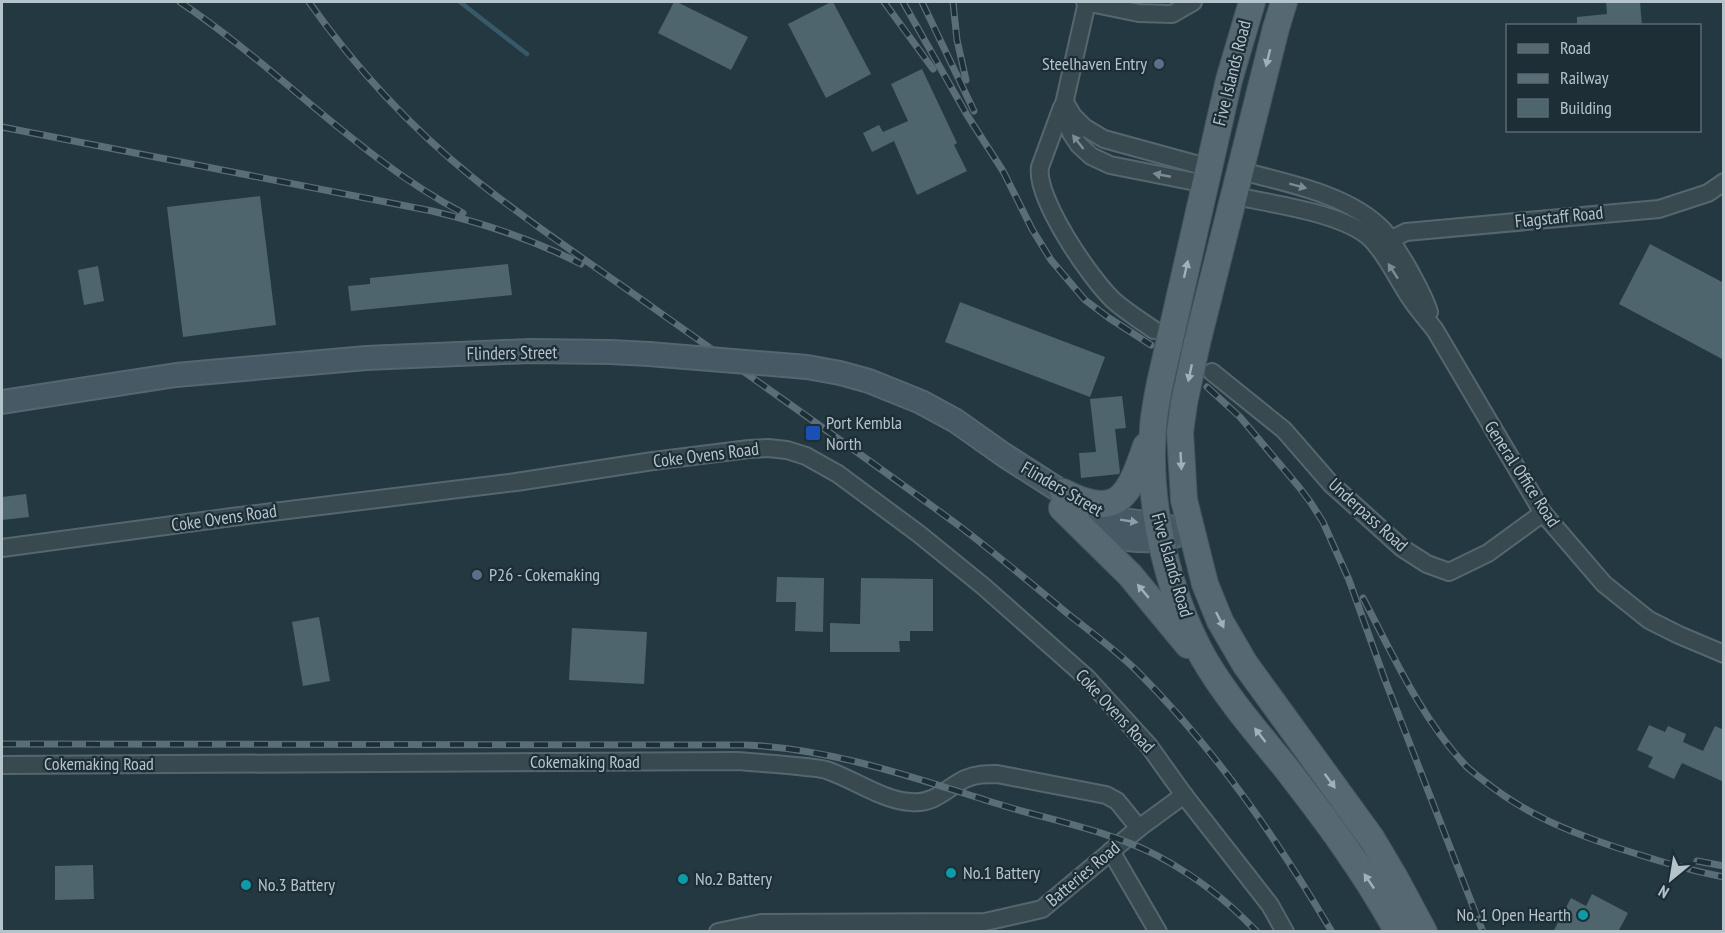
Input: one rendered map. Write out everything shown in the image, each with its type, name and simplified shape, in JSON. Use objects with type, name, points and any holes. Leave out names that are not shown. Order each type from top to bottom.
[{"type":"main road","name":"Five Islands Road","points":[[1252,2],[1229,80],[1208,176],[1164,328],[1160,383],[1152,428],[1152,480],[1160,533],[1175,588],[1194,638],[1221,684],[1335,831],[1378,894],[1398,932]]},
{"type":"main road","name":"Five Islands Road","points":[[1284,2],[1197,343],[1184,403],[1179,432],[1184,500],[1212,603],[1230,640],[1372,839],[1424,932]]},
{"type":"main road","points":[[1063,500],[1079,500],[1096,505],[1107,505],[1120,498],[1128,490],[1134,478],[1152,428]]},
{"type":"main road","points":[[1063,500],[1130,575],[1221,684]]},
{"type":"street","points":[[1164,328],[1119,305],[1095,280],[1071,246],[1043,190],[1039,177],[1040,167],[1065,97],[1086,2],[1139,12],[1172,14],[1193,2]]},
{"type":"street","points":[[1065,97],[1064,113],[1069,129],[1079,145],[1092,156],[1118,166],[1208,176]]},
{"type":"street","points":[[1235,196],[1336,220],[1384,243],[1385,232],[1371,220],[1335,199],[1309,189],[1241,171]]},
{"type":"street","name":"Flagstaff Road","points":[[1384,243],[1401,234],[1419,231],[1659,208],[1708,193],[1724,182]]},
{"type":"street","name":"General Office Road","points":[[1384,243],[1408,268],[1425,302],[1435,330],[1543,513],[1604,584],[1649,620],[1724,654]]},
{"type":"street","name":"Flinders Street","points":[[2,402],[176,375],[366,358],[530,351],[610,352],[807,367],[869,381],[921,402],[956,421],[1063,500],[1160,533],[1191,531]]},
{"type":"street","name":"Underpass Road","points":[[1212,372],[1284,430],[1331,484],[1402,548],[1428,564],[1449,572],[1488,553],[1543,513]]},
{"type":"street","name":"Coke Ovens Road","points":[[2,549],[232,517],[516,483],[748,448],[787,450],[806,456],[838,474],[910,527],[983,586],[1087,678],[1149,746],[1184,795],[1270,905],[1285,932]]},
{"type":"street","name":"Cokemaking Road","points":[[2,765],[737,761],[826,770],[891,798],[909,802],[938,797],[964,779],[981,774],[997,774],[1106,795],[1117,801],[1139,828]]},
{"type":"street","name":"Batteries Road","points":[[718,932],[761,923],[985,922],[1042,909],[1111,850],[1184,795]]},
{"type":"street","points":[[1111,850],[1158,932]]},
{"type":"building","points":[[674,2],[748,37],[731,70],[658,33]]},
{"type":"building","points":[[831,2],[871,74],[826,98],[788,24]]},
{"type":"building","points":[[1606,2],[1640,2],[1642,24],[1577,24],[1577,17],[1607,14]]},
{"type":"building","points":[[922,69],[957,143],[954,145],[967,171],[917,195],[894,141],[872,152],[863,133],[879,125],[883,132],[908,121],[891,84]]},
{"type":"building","points":[[260,196],[276,325],[183,337],[167,207]]},
{"type":"building","points":[[1650,244],[1724,283],[1724,360],[1619,304]]},
{"type":"building","points":[[508,264],[512,295],[351,311],[348,286],[370,284],[370,278]]},
{"type":"building","points":[[98,266],[104,301],[84,305],[78,270]]},
{"type":"building","points":[[960,302],[1105,357],[1090,397],[945,342]]},
{"type":"building","points":[[1122,396],[1126,428],[1115,429],[1119,474],[1081,478],[1079,453],[1096,452],[1090,399]]},
{"type":"building","points":[[26,494],[29,517],[2,520],[2,497]]},
{"type":"building","points":[[777,577],[824,578],[823,632],[795,631],[796,602],[776,602]]},
{"type":"building","points":[[861,578],[933,579],[933,631],[910,631],[910,641],[899,641],[900,652],[830,652],[830,623],[860,624]]},
{"type":"building","points":[[319,617],[330,681],[303,686],[292,622]]},
{"type":"building","points":[[572,628],[647,632],[644,684],[569,680]]},
{"type":"building","points":[[1649,725],[1665,732],[1668,726],[1686,734],[1683,742],[1703,751],[1715,726],[1724,730],[1724,782],[1682,763],[1674,779],[1648,767],[1653,757],[1637,750]]},
{"type":"building","points":[[93,865],[94,899],[55,900],[55,866]]},
{"type":"building","name":"No. 1 Open Hearth","points":[[1592,894],[1628,913],[1618,932],[1553,932],[1571,898],[1586,906]]},
{"type":"waterway","points":[[460,2],[527,54]]},
{"type":"railway","points":[[180,2],[216,27],[388,166],[463,213]]},
{"type":"railway","points":[[309,2],[345,50],[384,95],[426,137],[472,177],[538,227],[958,525],[1130,664],[1166,701],[1219,764],[1267,829],[1332,932]]},
{"type":"railway","points":[[884,2],[933,69]]},
{"type":"railway","points":[[903,2],[967,115],[1003,171],[1032,229],[1051,260],[1085,300],[1151,345]]},
{"type":"railway","points":[[922,2],[974,111]]},
{"type":"railway","points":[[953,2],[957,40],[966,80]]},
{"type":"railway","points":[[2,127],[432,211],[508,233],[581,264]]},
{"type":"railway","points":[[1207,387],[1240,417],[1299,487],[1323,522],[1349,580],[1385,680],[1483,932]]},
{"type":"railway","points":[[1363,598],[1409,685],[1435,728],[1466,766],[1483,780],[1531,812],[1581,835],[1657,860],[1724,877]]},
{"type":"railway","points":[[2,744],[747,745],[781,748],[879,768],[1121,840],[1156,855],[1197,880],[1234,909],[1257,932]]},
{"type":"railway","points":[[1697,861],[1724,866]]},
{"type":"place","name":"Steelhaven Entry","points":[[1159,64]]},
{"type":"place","name":"Port Kembla North","points":[[813,433]]},
{"type":"place","name":"P26 - Cokemaking","points":[[477,575]]},
{"type":"place","name":"No.1 Battery","points":[[951,873]]},
{"type":"place","name":"No.2 Battery","points":[[683,879]]},
{"type":"place","name":"No.3 Battery","points":[[246,885]]},
{"type":"place","name":"No. 1 Open Hearth","points":[[1583,915]]}]
